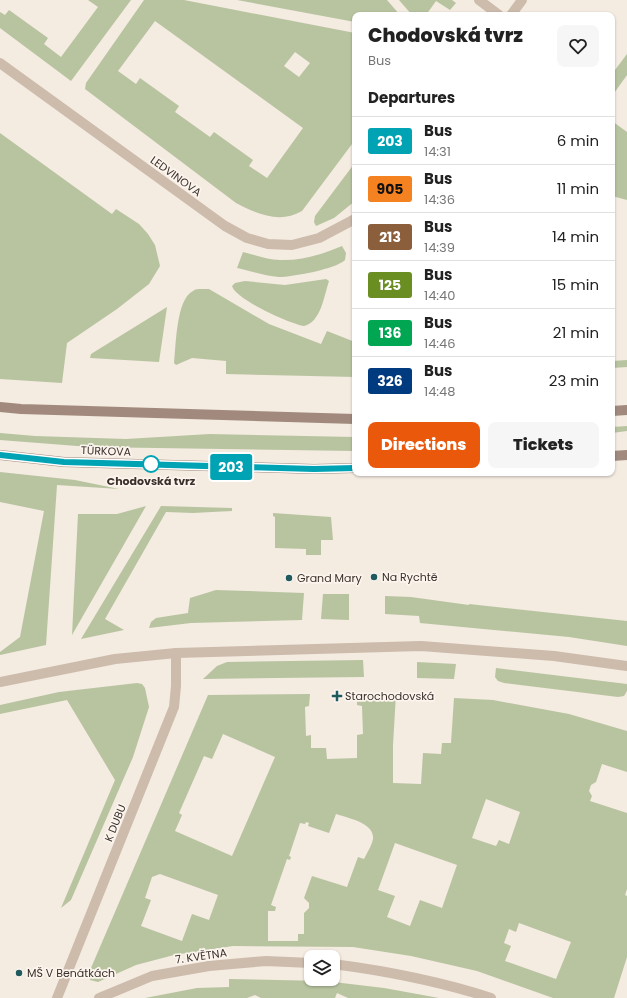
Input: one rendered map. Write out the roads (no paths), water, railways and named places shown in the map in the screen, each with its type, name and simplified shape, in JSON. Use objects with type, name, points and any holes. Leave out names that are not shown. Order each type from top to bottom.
[{"type":"main road","points":[[0,407],[22,410],[352,419]]},
{"type":"main road","points":[[615,410],[627,410]]},
{"type":"main road","name":"TÜRKOVA","points":[[0,455],[64,462],[314,469],[352,468]]},
{"type":"main road","points":[[615,456],[627,455]]},
{"type":"street","points":[[479,0],[495,12]]},
{"type":"street","points":[[513,12],[522,0]]},
{"type":"street","name":"LEDVINOVA","points":[[0,63],[225,226],[247,238],[268,244],[292,245],[320,238],[352,221]]},
{"type":"street","points":[[0,682],[115,659],[176,653],[421,646],[554,656],[627,666]]},
{"type":"street","name":"K DUBU","points":[[57,998],[174,707],[176,686],[176,653]]},
{"type":"street","name":"7. KVĚTNA","points":[[99,998],[152,976],[209,966],[266,961],[304,962]]},
{"type":"street","points":[[340,965],[383,970],[461,988],[491,998]]},
{"type":"place","name":"Chodovská tvrz","points":[[151,464]]},
{"type":"place","name":"Na Rychtě","points":[[374,577]]},
{"type":"place","name":"Grand Mary","points":[[289,578]]},
{"type":"place","name":"Starochodovská","points":[[337,696]]},
{"type":"place","name":"MŠ V Benátkách","points":[[19,973]]}]
